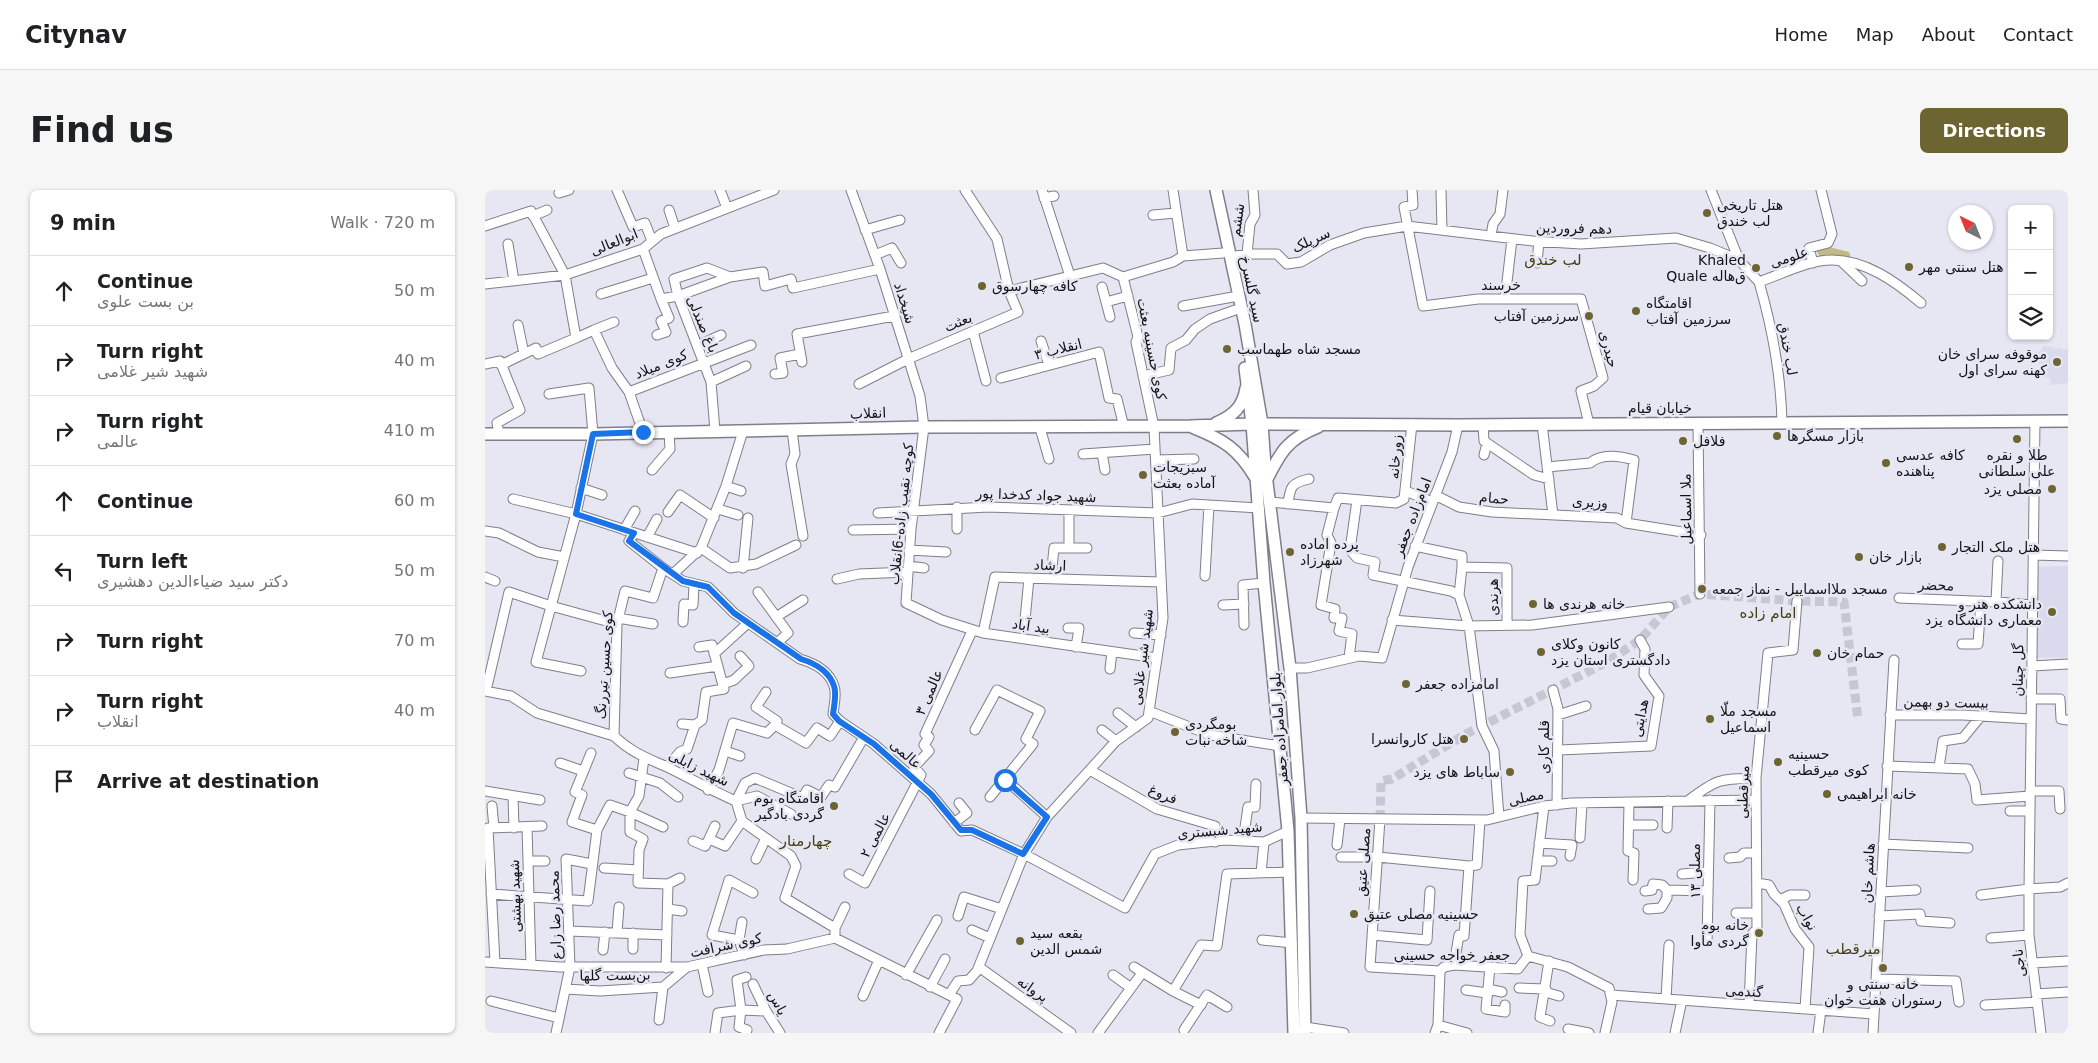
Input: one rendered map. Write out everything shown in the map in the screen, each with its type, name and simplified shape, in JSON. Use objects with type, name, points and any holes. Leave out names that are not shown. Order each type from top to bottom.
[{"type":"main road","name":"سید گلسرخ","points":[[1210,190],[1227,255],[1257,424]]},
{"type":"main road","name":"سید گلسرخ","points":[[1217,190],[1247,382],[1257,424]]},
{"type":"main road","points":[[1210,425],[1236,412],[1244,399],[1247,382]]},
{"type":"main road","name":"خیابان قیام","points":[[1257,424],[1483,425],[2068,421]]},
{"type":"main road","name":"انقلاب","points":[[485,434],[1257,424]]},
{"type":"main road","name":"بلوار امامزاده جعفر","points":[[1257,424],[1259,508],[1264,584],[1288,831],[1290,872],[1297,912],[1305,1030]]},
{"type":"main road","points":[[1267,479],[1287,446],[1300,434],[1326,424]]},
{"type":"main road","points":[[1190,426],[1217,437],[1234,448],[1246,462],[1259,471]]},
{"type":"main road","name":"بلوار امامزاده جعفر","points":[[1259,471],[1267,479],[1270,502],[1290,668],[1301,818],[1297,912],[1293,943],[1294,1033]]},
{"type":"street","points":[[559,193],[569,190]]},
{"type":"street","points":[[617,190],[633,227],[645,223],[652,241]]},
{"type":"street","points":[[720,190],[727,208]]},
{"type":"street","name":"ابوالعالی","points":[[485,284],[565,275],[643,249],[661,234],[774,190]]},
{"type":"street","name":"شیخداد","points":[[851,190],[880,269],[920,396],[924,427]]},
{"type":"street","points":[[965,190],[997,239],[1009,291],[1103,268],[1123,277]]},
{"type":"street","points":[[1173,190],[1183,256]]},
{"type":"street","name":"ششم","points":[[1247,254],[1250,224],[1255,214],[1253,190]]},
{"type":"street","points":[[1407,226],[1404,207],[1413,205],[1412,190]]},
{"type":"street","points":[[1441,190],[1442,230]]},
{"type":"street","points":[[1491,236],[1493,224],[1499,214],[1503,190]]},
{"type":"street","name":"علومی","points":[[1711,190],[1739,260],[1759,282],[1813,263],[1832,260],[1841,261],[1856,264],[1891,279],[1921,302]]},
{"type":"street","points":[[1813,263],[1809,248],[1829,243],[1832,234],[1821,190]]},
{"type":"street","points":[[1054,196],[1043,194],[1070,276]]},
{"type":"street","points":[[533,216],[547,210]]},
{"type":"street","points":[[669,210],[675,228]]},
{"type":"street","points":[[485,226],[531,211],[565,275],[576,338]]},
{"type":"street","points":[[1153,215],[1176,213]]},
{"type":"street","points":[[865,230],[900,220]]},
{"type":"street","name":"سرپلک","points":[[1123,277],[1173,262],[1183,256],[1277,254],[1287,264],[1301,262],[1330,245],[1364,233],[1407,226]]},
{"type":"street","name":"دهم فروردین","points":[[1407,226],[1512,239],[1581,244],[1676,238],[1710,248],[1739,260]]},
{"type":"street","name":"خرسند","points":[[1407,226],[1423,306],[1478,299],[1581,299]]},
{"type":"street","points":[[1505,299],[1512,239]]},
{"type":"street","points":[[1537,263],[1539,241]]},
{"type":"street","points":[[508,244],[514,281]]},
{"type":"street","points":[[875,255],[892,248],[901,263]]},
{"type":"street","points":[[643,249],[669,318],[661,321],[666,332],[657,335]]},
{"type":"street","points":[[1841,261],[1862,282]]},
{"type":"street","points":[[730,277],[707,268],[674,280],[678,296],[730,277],[763,272],[765,286],[791,279],[793,288],[880,269]]},
{"type":"street","name":"کوی حسینیه بعثت","points":[[1123,277],[1138,337],[1136,342],[1154,426]]},
{"type":"street","points":[[601,294],[653,278]]},
{"type":"street","name":"لب خندق","points":[[1759,282],[1767,309],[1780,384],[1782,423]]},
{"type":"street","points":[[1103,287],[1111,317]]},
{"type":"street","name":"بعثت","points":[[859,384],[908,359],[1018,312],[1009,291]]},
{"type":"street","name":"باغ صندلی","points":[[661,299],[678,296],[699,345],[711,382],[715,432]]},
{"type":"street","points":[[1106,302],[1128,296]]},
{"type":"street","points":[[1183,306],[1233,297]]},
{"type":"street","name":"حیدری","points":[[1581,299],[1603,378],[1594,386],[1581,391],[1589,424]]},
{"type":"street","points":[[1143,376],[1169,370],[1171,348],[1186,340],[1195,329],[1210,319],[1235,310]]},
{"type":"street","points":[[775,374],[783,372],[780,358],[801,358],[797,334],[894,316]]},
{"type":"street","points":[[501,365],[536,348],[538,354],[615,322]]},
{"type":"street","points":[[518,325],[524,354]]},
{"type":"street","name":"کوی میلاد","points":[[594,330],[613,368],[629,392],[643,432]]},
{"type":"street","points":[[973,331],[986,381]]},
{"type":"street","points":[[699,345],[721,334]]},
{"type":"street","points":[[1041,341],[1049,365]]},
{"type":"street","name":"کوی میلاد","points":[[629,392],[751,345]]},
{"type":"street","name":"انقلاب ۳","points":[[1001,378],[1099,352],[1109,398],[1117,399],[1124,427]]},
{"type":"street","points":[[485,364],[499,361],[520,410],[497,423],[499,434]]},
{"type":"street","points":[[711,382],[746,366]]},
{"type":"street","points":[[549,394],[589,388],[593,434],[576,514],[536,662],[581,671]]},
{"type":"street","name":"گل چینان","points":[[2029,889],[2035,421]]},
{"type":"street","name":"ملا اسماعیل","points":[[1698,423],[1701,535],[1700,594]]},
{"type":"street","name":"زورخانه","points":[[1406,491],[1412,424]]},
{"type":"street","name":"وزیری","points":[[1542,424],[1553,515],[1617,518],[1625,523],[1701,535]]},
{"type":"street","name":"امام‌زاده جعفر","points":[[1349,658],[1359,656],[1381,658],[1403,581],[1452,452],[1459,425]]},
{"type":"street","points":[[1483,425],[1484,441],[1534,475],[1549,479]]},
{"type":"street","name":"شهید شیر غلامی","points":[[979,967],[1023,854],[1047,817],[1116,741],[1148,718],[1163,618],[1154,426]]},
{"type":"street","name":"کوچه نقیب زاده-6انقلاب","points":[[906,604],[911,529],[924,427]]},
{"type":"street","points":[[1040,428],[1049,459]]},
{"type":"street","points":[[791,430],[795,454],[791,464],[803,536]]},
{"type":"street","points":[[673,574],[699,550],[716,514],[743,431]]},
{"type":"street","points":[[652,470],[670,449],[669,432]]},
{"type":"street","points":[[1484,455],[1487,443]]},
{"type":"street","points":[[1083,454],[1155,449]]},
{"type":"street","points":[[1102,452],[1105,470]]},
{"type":"street","points":[[1547,467],[1590,463],[1595,459],[1618,456],[1634,460],[1625,523]]},
{"type":"street","points":[[1156,460],[1194,459]]},
{"type":"street","points":[[1287,504],[1290,490],[1297,482],[1309,479]]},
{"type":"street","points":[[726,486],[741,492]]},
{"type":"street","points":[[581,488],[602,494]]},
{"type":"street","points":[[1290,668],[1307,668],[1349,658],[1352,634],[1339,631],[1342,618],[1334,618],[1335,609],[1321,605],[1331,542],[1327,535],[1338,498],[1396,503],[1404,500],[1406,491]]},
{"type":"street","name":"حمام","points":[[1406,491],[1467,509],[1553,515]]},
{"type":"street","points":[[668,512],[680,495],[716,514],[738,515]]},
{"type":"street","points":[[513,498],[576,514],[647,537],[699,550],[730,568],[743,568],[756,564],[796,545]]},
{"type":"street","points":[[1357,500],[1350,550],[1357,558],[1375,562],[1373,575],[1459,594]]},
{"type":"street","points":[[1270,502],[1334,508]]},
{"type":"street","points":[[1158,513],[1192,504],[1259,508]]},
{"type":"street","points":[[1205,576],[1209,505]]},
{"type":"street","points":[[957,507],[957,529]]},
{"type":"street","name":"شهید جواد کدخدا پور","points":[[878,513],[957,507],[1158,513]]},
{"type":"street","points":[[1069,510],[1069,548]]},
{"type":"street","points":[[624,530],[635,511]]},
{"type":"street","points":[[743,568],[748,518]]},
{"type":"street","points":[[647,537],[657,519]]},
{"type":"street","points":[[853,530],[911,529]]},
{"type":"street","points":[[485,531],[499,533],[538,552],[564,557]]},
{"type":"street","points":[[634,533],[629,541],[663,568],[683,581],[708,587],[734,613],[801,659],[821,668],[834,686],[833,714],[839,721],[830,736],[817,728],[806,743],[775,724]]},
{"type":"street","points":[[1415,546],[1462,556],[1459,594],[1469,626],[1482,726],[1495,751],[1499,817]]},
{"type":"street","points":[[1052,568],[1054,548],[1087,548]]},
{"type":"street","points":[[909,550],[946,552]]},
{"type":"street","points":[[2033,555],[2068,556]]},
{"type":"street","points":[[1996,602],[1998,561]]},
{"type":"street","name":"هرندی","points":[[1462,567],[1507,568],[1507,625]]},
{"type":"street","name":"کوی حسین تیررنگ","points":[[485,691],[511,696],[537,713],[614,736],[618,621],[625,591],[653,598],[663,568]]},
{"type":"street","points":[[837,579],[859,574],[923,568]]},
{"type":"street","points":[[485,577],[495,581]]},
{"type":"street","name":"ارشاد","points":[[983,633],[995,577],[1161,582]]},
{"type":"street","points":[[1025,620],[1029,578]]},
{"type":"street","points":[[683,622],[684,604],[693,605],[694,584]]},
{"type":"street","points":[[1244,625],[1243,585],[1264,584]]},
{"type":"street","points":[[485,691],[509,592],[551,606],[618,621],[653,624]]},
{"type":"street","points":[[758,592],[788,633],[777,643]]},
{"type":"street","name":"محضر","points":[[1899,598],[2032,605]]},
{"type":"street","points":[[776,617],[803,600]]},
{"type":"street","name":"میرقطبی","points":[[1749,1005],[1752,934],[1757,929],[1756,778],[1768,653],[1793,650],[1797,601]]},
{"type":"street","points":[[1962,644],[1978,644],[1981,601]]},
{"type":"street","name":"بید آباد","points":[[906,604],[972,631],[1157,658]]},
{"type":"street","points":[[1223,605],[1244,604]]},
{"type":"street","points":[[1393,620],[1469,626],[1532,625],[1602,614],[1669,607]]},
{"type":"street","points":[[714,654],[748,623]]},
{"type":"street","points":[[1067,628],[1079,628],[1077,647]]},
{"type":"street","name":"عالمی ۳","points":[[917,783],[921,775],[914,768],[929,751],[924,745],[929,737],[925,734],[972,631]]},
{"type":"street","points":[[1134,634],[1161,635]]},
{"type":"street","name":"هدایتی","points":[[1559,750],[1651,746],[1659,696],[1644,675],[1645,649],[1640,640]]},
{"type":"street","points":[[667,767],[680,752],[687,749],[695,725],[702,720],[706,692],[724,688],[712,645],[699,647]]},
{"type":"street","points":[[1110,669],[1113,652]]},
{"type":"street","points":[[723,684],[734,680],[749,666],[740,656]]},
{"type":"street","name":"هاشم خان","points":[[1873,1033],[1894,660]]},
{"type":"street","points":[[2032,666],[2068,664]]},
{"type":"street","points":[[670,673],[718,666]]},
{"type":"street","points":[[975,730],[997,690],[1040,711],[1026,739],[1033,744],[990,797]]},
{"type":"street","name":"قلم کاری","points":[[1553,690],[1558,715],[1557,805]]},
{"type":"street","points":[[708,790],[719,770],[733,723],[767,733],[775,724],[777,720],[756,707],[766,692]]},
{"type":"street","points":[[2031,698],[2061,699],[2061,719],[2068,720]]},
{"type":"street","points":[[1558,715],[1586,706]]},
{"type":"street","points":[[1149,711],[1210,735],[1280,746]]},
{"type":"street","points":[[1118,712],[1136,727]]},
{"type":"street","name":"بیست دو بهمن","points":[[1890,715],[1981,716],[2031,719]]},
{"type":"street","points":[[1939,768],[1943,741],[1963,738],[1981,716]]},
{"type":"street","name":"عالمی","points":[[839,721],[874,744],[931,794],[961,830],[972,830],[1023,854],[1125,908]]},
{"type":"street","points":[[682,724],[695,725]]},
{"type":"street","points":[[1102,730],[1116,741]]},
{"type":"street","name":"شهید زابلی","points":[[614,736],[630,750],[644,758],[667,767],[708,790],[737,801],[742,820]]},
{"type":"street","points":[[737,801],[745,783],[755,778],[803,798],[807,790],[821,797],[829,785],[835,787],[864,737]]},
{"type":"street","points":[[725,751],[740,756]]},
{"type":"street","points":[[591,753],[575,792],[582,795],[573,822],[597,830]]},
{"type":"street","points":[[644,758],[639,796],[630,812],[630,832],[643,839],[639,850],[638,883],[668,884],[680,878]]},
{"type":"street","points":[[560,764],[583,771]]},
{"type":"street","points":[[1887,766],[1968,769],[1975,784],[1977,800],[2059,791],[2060,809]]},
{"type":"street","name":"فروغ","points":[[1090,770],[1157,809],[1215,826],[1215,842]]},
{"type":"street","points":[[629,773],[660,783],[678,797]]},
{"type":"street","points":[[1689,800],[1723,779],[1756,778]]},
{"type":"street","points":[[1005,780],[1047,817]]},
{"type":"street","name":"عالمی ۲","points":[[849,874],[865,883],[917,783]]},
{"type":"street","points":[[1243,841],[1248,807],[1255,807],[1256,784]]},
{"type":"street","points":[[485,791],[540,800]]},
{"type":"street","points":[[513,796],[515,828]]},
{"type":"street","points":[[737,801],[757,796],[791,814]]},
{"type":"street","name":"مصلی ۱۳","points":[[1707,942],[1710,800]]},
{"type":"street","name":"مصلی","points":[[1301,818],[1480,820],[1544,806],[1582,803],[1755,800]]},
{"type":"street","points":[[1667,828],[1669,801]]},
{"type":"street","points":[[1629,802],[1628,851],[1635,852],[1633,880]]},
{"type":"street","points":[[954,823],[967,814],[959,803]]},
{"type":"street","points":[[1580,838],[1582,803]]},
{"type":"street","points":[[491,894],[588,901],[597,830],[610,805],[663,827]]},
{"type":"street","points":[[492,806],[491,894],[495,963]]},
{"type":"street","points":[[1528,956],[1520,935],[1523,882],[1535,880],[1544,806]]},
{"type":"street","points":[[2010,810],[2030,811]]},
{"type":"street","points":[[1337,844],[1339,818]]},
{"type":"street","points":[[709,839],[725,846],[742,820],[791,856],[796,866],[785,898],[835,928]]},
{"type":"street","name":"مصلی عتیق","points":[[1370,967],[1380,820]]},
{"type":"street","points":[[1341,857],[1378,857],[1469,866],[1477,865],[1480,820]]},
{"type":"street","points":[[1629,825],[1653,825]]},
{"type":"street","points":[[491,828],[541,826]]},
{"type":"street","points":[[693,841],[705,846],[715,826]]},
{"type":"street","name":"شهید بهشتی","points":[[527,827],[531,965]]},
{"type":"street","name":"شهید شبستری","points":[[1125,908],[1155,854],[1178,845],[1243,841],[1264,842],[1288,831]]},
{"type":"street","points":[[756,859],[766,838]]},
{"type":"street","points":[[1261,873],[1264,842]]},
{"type":"street","points":[[1539,843],[1572,845],[1570,856]]},
{"type":"street","points":[[1883,844],[1968,848]]},
{"type":"street","points":[[1729,858],[1740,857],[1744,853],[1756,853]]},
{"type":"street","name":"محمد رضا زارع","points":[[556,1033],[571,967],[566,859],[592,864]]},
{"type":"street","points":[[528,861],[545,861]]},
{"type":"street","points":[[1537,861],[1552,862]]},
{"type":"street","points":[[1454,965],[1459,935],[1464,936],[1469,866]]},
{"type":"street","points":[[605,868],[638,870]]},
{"type":"street","points":[[1173,991],[1201,945],[1217,946],[1227,874],[1290,872]]},
{"type":"street","points":[[1682,874],[1707,872]]},
{"type":"street","points":[[739,940],[712,935],[729,880],[753,893]]},
{"type":"street","name":"نواب","points":[[1757,883],[1769,885],[1780,900],[1795,929],[1809,947],[1805,1009]]},
{"type":"street","points":[[1981,895],[2061,887],[2068,883]]},
{"type":"street","points":[[666,968],[668,884]]},
{"type":"street","points":[[1645,891],[1652,890],[1653,884],[1663,885],[1667,890],[1667,898],[1661,908],[1648,909]]},
{"type":"street","name":"ناجی","points":[[2029,889],[2029,935],[2041,1033]]},
{"type":"street","points":[[1667,890],[1708,891]]},
{"type":"street","points":[[1780,900],[1790,890],[1805,895]]},
{"type":"street","points":[[1881,892],[1916,890]]},
{"type":"street","points":[[1372,935],[1427,940],[1429,892]]},
{"type":"street","points":[[958,916],[965,897],[1002,909]]},
{"type":"street","points":[[617,932],[619,906]]},
{"type":"street","points":[[845,907],[835,928],[835,938],[953,997]]},
{"type":"street","points":[[668,910],[682,910]]},
{"type":"street","points":[[1736,913],[1757,913]]},
{"type":"street","points":[[1879,916],[1920,914],[1921,921],[1950,923]]},
{"type":"street","points":[[906,975],[937,920]]},
{"type":"street","points":[[741,922],[739,940],[744,955]]},
{"type":"street","points":[[972,930],[990,938]]},
{"type":"street","points":[[569,931],[667,935]]},
{"type":"street","points":[[603,950],[605,932]]},
{"type":"street","points":[[633,933],[633,949]]},
{"type":"street","points":[[1991,938],[2029,935]]},
{"type":"street","name":"کوی شرافت","points":[[485,962],[571,967],[687,967],[764,950],[787,949],[835,938]]},
{"type":"street","points":[[1262,940],[1293,943]]},
{"type":"street","points":[[1666,999],[1669,945]]},
{"type":"street","name":"گندمی","points":[[1528,956],[1568,967],[1610,992],[1666,999],[1874,1014]]},
{"type":"street","name":"جعفر خواجه حسینی","points":[[1370,967],[1407,973],[1440,971],[1444,967],[1454,965],[1518,969],[1528,956]]},
{"type":"street","points":[[929,986],[945,959]]},
{"type":"street","points":[[863,996],[879,960]]},
{"type":"street","points":[[1549,961],[1540,1017],[1551,1020]]},
{"type":"street","points":[[2033,963],[2068,961]]},
{"type":"street","points":[[703,964],[708,992]]},
{"type":"street","points":[[663,987],[687,967]]},
{"type":"street","points":[[939,1033],[958,980],[969,980],[979,967]]},
{"type":"street","name":"پروانه","points":[[979,967],[1071,1033]]},
{"type":"street","points":[[1490,967],[1486,1009],[1505,1012],[1505,1006]]},
{"type":"street","points":[[1111,1033],[1100,1030],[1131,988],[1138,970],[1201,1005]]},
{"type":"street","points":[[1440,971],[1436,1029],[1467,1033]]},
{"type":"street","points":[[1113,975],[1131,988]]},
{"type":"street","points":[[746,977],[737,980],[741,1010],[739,1027],[747,1030],[746,1033]]},
{"type":"street","points":[[1876,979],[1957,981],[1959,1002]]},
{"type":"street","name":"یاس","points":[[753,984],[765,1011],[781,1033]]},
{"type":"street","name":"بن‌بست گلها","points":[[566,988],[600,991],[663,987],[659,1020]]},
{"type":"street","points":[[1519,988],[1545,990],[1559,996]]},
{"type":"street","points":[[1466,990],[1502,992]]},
{"type":"street","points":[[1605,1033],[1612,1002],[1610,992]]},
{"type":"street","points":[[1985,1005],[2068,992]]},
{"type":"street","points":[[1184,1030],[1207,995],[1227,1007]]},
{"type":"street","points":[[1675,1033],[1682,1000]]},
{"type":"street","points":[[491,1001],[559,1018]]},
{"type":"street","points":[[715,1033],[718,1013],[741,1010],[765,1011]]},
{"type":"street","points":[[1818,1033],[1821,1010]]},
{"type":"street","points":[[1568,1029],[1589,1033]]},
{"type":"street","points":[[1305,1030],[1344,1033]]},
{"type":"shaded area","points":[[1829,247],[1849,252],[1851,258],[1836,255],[1820,257],[1816,250]]},
{"type":"shaded area","points":[[2042,346],[2054,347],[2055,349],[2062,348],[2063,351],[2068,348],[2068,383],[2051,385],[2050,378],[2045,378],[2035,353],[2042,350]]},
{"type":"shaded area","name":"دانشکده هنر و معماری دانشگاه یزد","points":[[2068,566],[2068,657],[2037,658],[2036,567]]},
{"type":"tunnel","points":[[1380,819],[1381,781],[1392,779],[1464,735],[1605,663],[1640,640],[1669,607],[1700,594],[1797,601],[1844,602],[1858,720]]},
{"type":"place","name":"هتل تاریخی لب خندق","points":[[1707,213]]},
{"type":"place","name":"هتل سنتی مهر","points":[[1909,267]]},
{"type":"place","name":"Khaled Quale ق‌هاله","points":[[1756,268]]},
{"type":"place","name":"کافه چهارسوق","points":[[982,286]]},
{"type":"place","name":"اقامتگاه سرزمین آفتاب","points":[[1636,311]]},
{"type":"place","name":"سرزمین آفتاب","points":[[1589,316]]},
{"type":"place","name":"مسجد شاه طهماسب","points":[[1227,349]]},
{"type":"place","name":"موقوفه سرای خان کهنه سرای اول","points":[[2057,362]]},
{"type":"place","name":"بازار مسگرها","points":[[1777,436]]},
{"type":"place","name":"طلا و نقره علی سلطانی","points":[[2017,439]]},
{"type":"place","name":"فلافل","points":[[1683,441]]},
{"type":"place","name":"کافه عدسی پناهنده","points":[[1886,463]]},
{"type":"place","name":"سبزیجات آماده بعثت","points":[[1143,475]]},
{"type":"place","name":"مصلی یزد","points":[[2052,489]]},
{"type":"place","name":"هتل ملک التجار","points":[[1942,547]]},
{"type":"place","name":"پرده اماده شهرزاد","points":[[1290,552]]},
{"type":"place","name":"بازار خان","points":[[1859,557]]},
{"type":"place","name":"مسجد ملااسماییل - نماز جمعه","points":[[1702,589]]},
{"type":"place","name":"خانه هرندی ها","points":[[1533,604]]},
{"type":"place","name":"دانشکده هنر و معماری دانشگاه یزد","points":[[2052,612]]},
{"type":"place","name":"کانون وکلای دادگستری استان یزد","points":[[1541,652]]},
{"type":"place","name":"حمام خان","points":[[1817,653]]},
{"type":"place","name":"امامزاده جعفر","points":[[1406,684]]},
{"type":"place","name":"مسجد ملّا اسماعیل","points":[[1710,719]]},
{"type":"place","name":"بومگردی شاخه نبات","points":[[1175,732]]},
{"type":"place","name":"هتل کاروانسرا","points":[[1464,739]]},
{"type":"place","name":"حسینیه کوی میرقطب","points":[[1778,762]]},
{"type":"place","name":"ساباط های یزد","points":[[1510,772]]},
{"type":"place","name":"خانه ابراهیمی","points":[[1827,794]]},
{"type":"place","name":"اقامتگاه بوم گردی بادگیر","points":[[834,806]]},
{"type":"place","name":"حسینیه مصلی عتیق","points":[[1354,914]]},
{"type":"place","name":"خانه بوم گردی مأوا","points":[[1759,933]]},
{"type":"place","name":"بقعه سید شمس الدین","points":[[1020,941]]},
{"type":"place","name":"خانه سنتی و رستوران هفت خوان","points":[[1883,968]]},
{"type":"district","name":"لب خندق","points":[[1553,260]]},
{"type":"district","name":"امام زاده","points":[[1768,613]]},
{"type":"district","name":"چهارمنار","points":[[806,841]]},
{"type":"district","name":"میرقطب","points":[[1853,949]]},
{"type":"route","points":[[643,432],[593,434],[576,514],[634,533],[629,541],[663,568],[683,581],[708,587],[734,613],[801,659],[821,668],[834,686],[835,703],[833,714],[839,721],[874,744],[931,794],[961,830],[972,830],[1023,854],[1047,817],[1005,780]]}]
